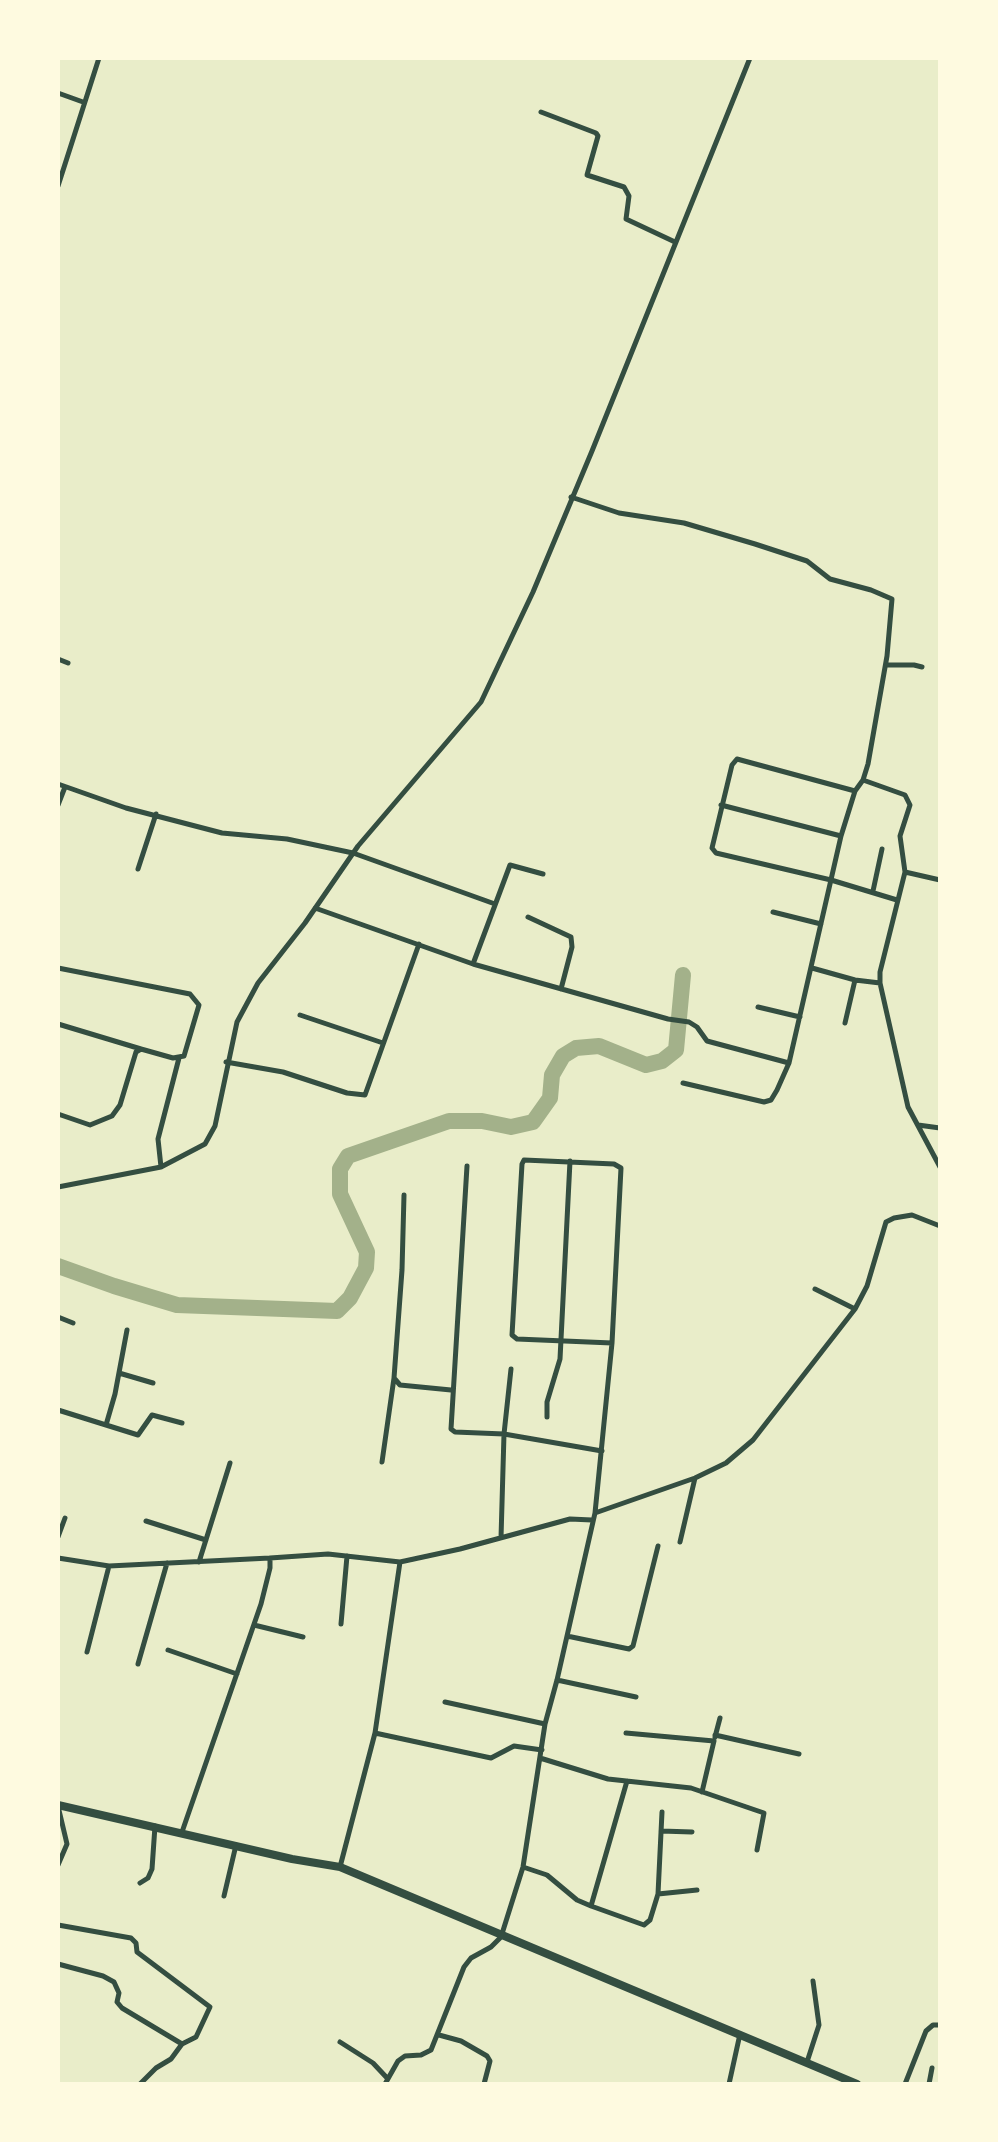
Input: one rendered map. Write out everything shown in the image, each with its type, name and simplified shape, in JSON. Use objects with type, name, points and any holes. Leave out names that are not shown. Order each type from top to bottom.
[{"type":"main road","points":[[58,1805],[340,1868],[857,2084]]},
{"type":"street","points":[[58,186],[83,102],[99,58]]},
{"type":"street","points":[[58,1187],[161,1167],[205,1144],[212,1136],[226,1062],[244,1004],[353,853],[481,702],[537,583],[750,58]]},
{"type":"street","points":[[58,93],[83,102]]},
{"type":"street","points":[[541,112],[596,133],[598,136],[587,175],[624,187],[629,196],[626,219],[675,242]]},
{"type":"street","points":[[571,497],[619,513],[684,523],[807,561],[830,579],[890,597],[893,607],[886,665],[863,780],[855,791],[841,836],[789,1063],[771,1100],[764,1102],[683,1083]]},
{"type":"street","points":[[58,659],[68,663]]},
{"type":"street","points":[[886,665],[914,665],[921,668]]},
{"type":"street","points":[[855,791],[737,759],[732,765],[721,805],[713,839],[713,851],[873,891],[897,900]]},
{"type":"street","points":[[863,780],[905,795],[908,799],[910,812],[900,836],[904,872],[880,972],[880,982],[908,1107],[939,1167]]},
{"type":"street","points":[[58,784],[126,808],[222,833],[288,839],[353,853],[495,904]]},
{"type":"street","points":[[58,805],[65,787]]},
{"type":"street","points":[[721,805],[841,836]]},
{"type":"street","points":[[138,869],[156,814]]},
{"type":"street","points":[[873,891],[882,849]]},
{"type":"street","points":[[473,964],[511,864],[543,874]]},
{"type":"street","points":[[904,872],[939,880]]},
{"type":"street","points":[[315,908],[473,964],[675,1021],[689,1022],[697,1027],[707,1041],[789,1063]]},
{"type":"street","points":[[773,912],[821,924]]},
{"type":"street","points":[[528,917],[571,937],[572,947],[561,989]]},
{"type":"street","points":[[226,1062],[283,1072],[360,1096],[365,1095],[419,944]]},
{"type":"street","points":[[58,968],[193,996],[200,1005],[186,1052],[179,1058],[158,1139],[161,1167]]},
{"type":"street","points":[[812,968],[855,980],[880,982]]},
{"type":"street","points":[[845,1023],[855,980]]},
{"type":"street","points":[[758,1007],[800,1017]]},
{"type":"street","points":[[300,1015],[383,1043]]},
{"type":"street","points":[[58,1024],[179,1058]]},
{"type":"street","points":[[58,1114],[90,1125],[112,1116],[120,1105],[133,1057],[141,1049]]},
{"type":"street","points":[[918,1125],[939,1128]]},
{"type":"street","points":[[340,2042],[373,2063],[386,2081],[398,2061],[405,2056],[421,2055],[431,2050],[439,2035],[464,1967],[471,1958],[491,1947],[501,1936],[523,1866],[545,1724],[595,1513],[612,1343],[621,1168],[614,1164],[530,1159],[522,1161],[512,1318],[514,1337],[612,1343]]},
{"type":"street","points":[[547,1417],[549,1395],[558,1368],[561,1340],[570,1161]]},
{"type":"street","points":[[467,1166],[451,1390],[452,1431],[504,1434],[602,1451]]},
{"type":"street","points":[[382,1462],[394,1378],[402,1270],[404,1195]]},
{"type":"street","points":[[595,1513],[695,1478],[726,1462],[753,1440],[855,1309],[867,1287],[886,1222],[912,1215],[939,1226]]},
{"type":"street","points":[[815,1289],[855,1309]]},
{"type":"street","points":[[58,1317],[73,1323]]},
{"type":"street","points":[[106,1425],[127,1330]]},
{"type":"street","points":[[501,1538],[504,1434],[511,1369]]},
{"type":"street","points":[[119,1373],[153,1383]]},
{"type":"street","points":[[394,1378],[400,1385],[451,1390]]},
{"type":"street","points":[[58,1410],[138,1435],[152,1416],[182,1424]]},
{"type":"street","points":[[199,1562],[230,1463]]},
{"type":"street","points":[[680,1542],[695,1478]]},
{"type":"street","points":[[58,1537],[65,1518]]},
{"type":"street","points":[[58,1558],[109,1566],[328,1554],[400,1562],[570,1519],[592,1520]]},
{"type":"street","points":[[146,1521],[206,1540]]},
{"type":"street","points":[[567,1636],[629,1649],[633,1647],[658,1546]]},
{"type":"street","points":[[340,1624],[347,1556]]},
{"type":"street","points":[[182,1832],[254,1625],[270,1569],[270,1558]]},
{"type":"street","points":[[340,1868],[375,1733],[400,1562]]},
{"type":"street","points":[[138,1664],[167,1563]]},
{"type":"street","points":[[87,1652],[109,1566]]},
{"type":"street","points":[[254,1625],[303,1637]]},
{"type":"street","points":[[168,1650],[237,1674]]},
{"type":"street","points":[[557,1680],[636,1697]]},
{"type":"street","points":[[445,1702],[545,1724]]},
{"type":"street","points":[[702,1792],[720,1718]]},
{"type":"street","points":[[626,1732],[714,1738],[799,1754]]},
{"type":"street","points":[[375,1733],[491,1758],[514,1746],[542,1750]]},
{"type":"street","points":[[540,1758],[608,1779],[702,1792],[764,1813],[757,1850]]},
{"type":"street","points":[[591,1906],[627,1781]]},
{"type":"street","points":[[58,1805],[67,1844],[58,1865]]},
{"type":"street","points":[[523,1866],[553,1879],[578,1900],[645,1925],[650,1920],[658,1894],[662,1812]]},
{"type":"street","points":[[140,1883],[148,1878],[152,1869],[155,1826]]},
{"type":"street","points":[[661,1831],[692,1832]]},
{"type":"street","points":[[224,1896],[236,1845]]},
{"type":"street","points":[[658,1894],[698,1890]]},
{"type":"street","points":[[58,1925],[131,1938],[136,1943],[137,1952],[208,2004],[210,2011],[196,2037],[182,2044],[171,2059],[156,2068],[140,2084]]},
{"type":"street","points":[[58,1964],[103,1976],[114,1982],[119,1993],[117,2002],[122,2008],[182,2044]]},
{"type":"street","points":[[807,2062],[819,2025],[813,1981]]},
{"type":"street","points":[[905,2084],[926,2031],[933,2025],[939,2025]]},
{"type":"street","points":[[729,2084],[740,2034]]},
{"type":"street","points":[[439,2035],[461,2041],[487,2056],[490,2061],[484,2084]]},
{"type":"street","points":[[929,2084],[932,2068]]},
{"type":"waterway","points":[[58,1266],[177,1305],[337,1311],[350,1298],[366,1268],[367,1252],[340,1194],[340,1169],[348,1156],[449,1121],[482,1121],[511,1127],[533,1122],[550,1098],[552,1075],[563,1056],[576,1048],[599,1046],[646,1065],[662,1061],[676,1050],[683,975]]}]
